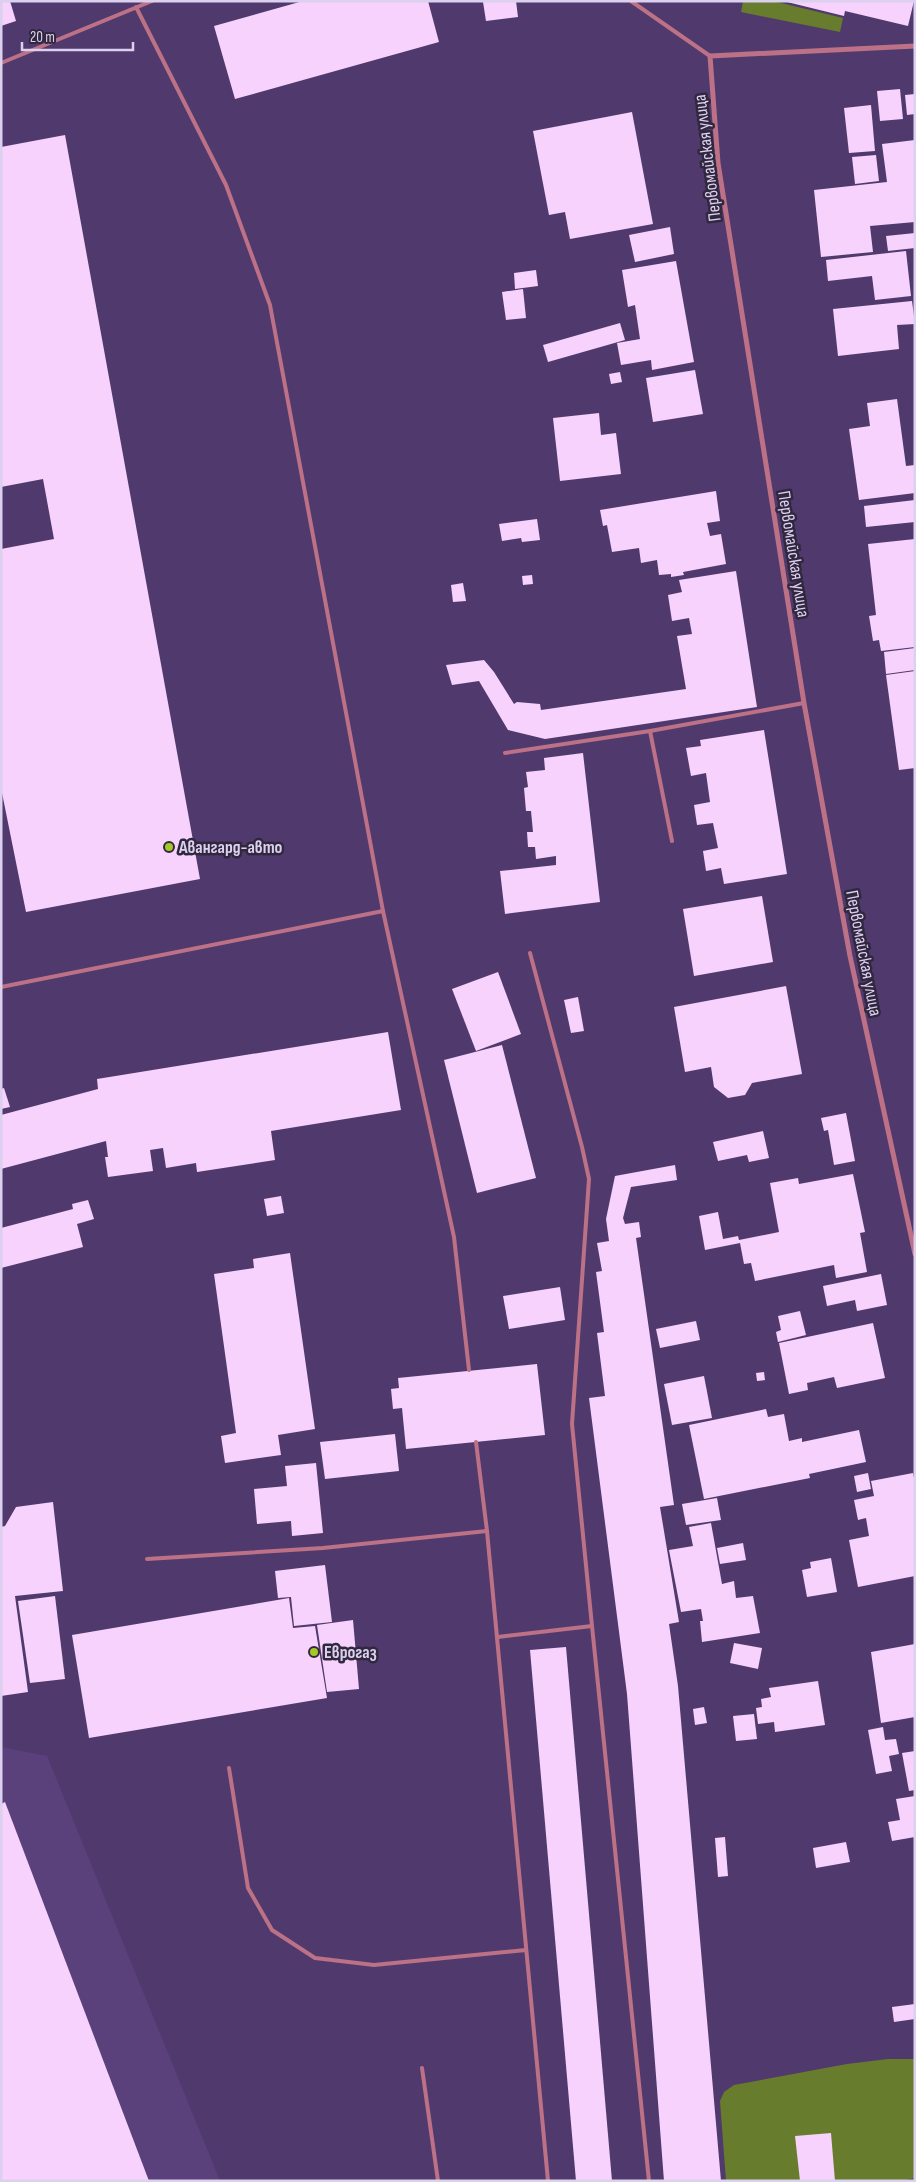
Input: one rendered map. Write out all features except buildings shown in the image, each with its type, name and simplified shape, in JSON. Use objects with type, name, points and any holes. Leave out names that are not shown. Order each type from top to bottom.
[{"type":"street","points":[[710,56],[915,46]]},
{"type":"street","name":"Первомайская улица","points":[[710,56],[718,163],[804,703],[850,956],[915,1254]]},
{"type":"lane","points":[[1,63],[152,1]]},
{"type":"lane","points":[[631,1],[710,56]]},
{"type":"lane","points":[[136,6],[226,185],[270,305],[383,911],[454,1237],[469,1370]]},
{"type":"lane","points":[[505,753],[650,732],[804,703]]},
{"type":"lane","points":[[650,732],[672,841]]},
{"type":"lane","points":[[1,986],[383,911]]},
{"type":"lane","points":[[530,953],[589,1179],[572,1424],[649,2181]]},
{"type":"lane","points":[[476,1442],[498,1637],[548,2181]]},
{"type":"lane","points":[[147,1559],[323,1548],[487,1531]]},
{"type":"lane","points":[[498,1637],[592,1626]]},
{"type":"lane","points":[[229,1768],[248,1888],[272,1930],[315,1958],[374,1965],[526,1950]]},
{"type":"lane","points":[[422,2068],[438,2181]]},
{"type":"shaded area","points":[[1,1747],[47,1756],[220,2181],[1,2181]]},
{"type":"green space","points":[[743,1],[773,1],[843,18],[840,32],[741,12]]},
{"type":"green space","points":[[888,2059],[915,2059],[915,2178],[901,2181],[726,2181],[720,2101],[724,2092],[734,2085],[847,2064]]},
{"type":"place","name":"Авангард-авто","points":[[169,847]]},
{"type":"place","name":"Еврогаз","points":[[314,1652]]}]
